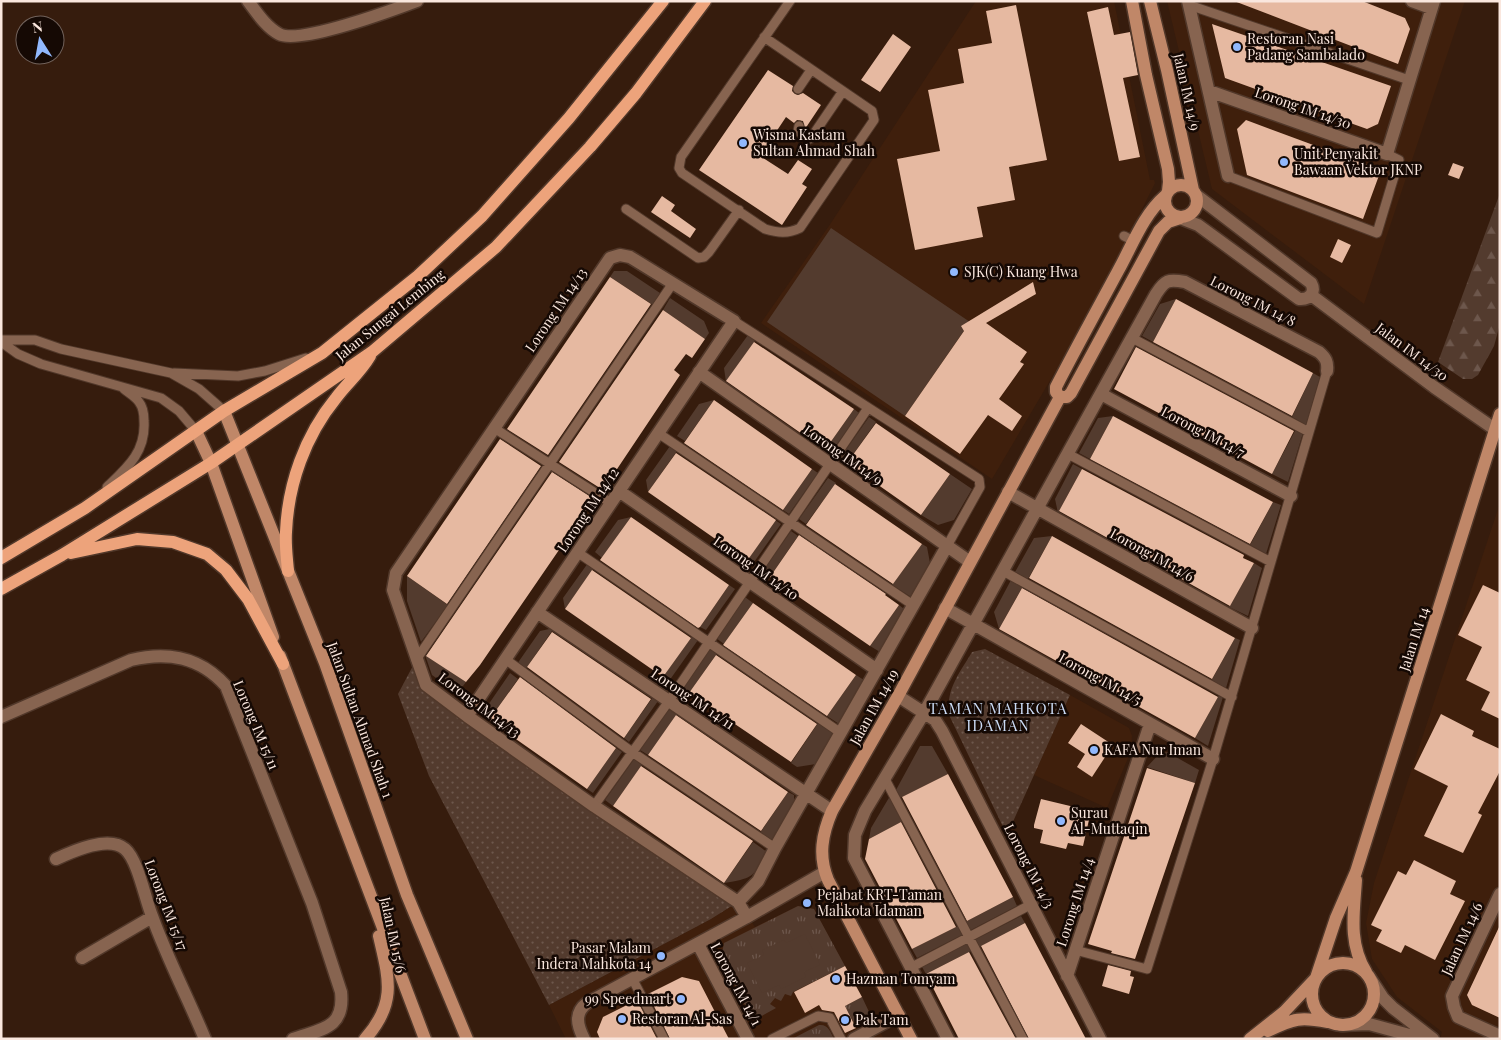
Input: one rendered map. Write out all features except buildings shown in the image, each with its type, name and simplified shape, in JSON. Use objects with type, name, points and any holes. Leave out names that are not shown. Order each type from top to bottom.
[{"type":"main road","name":"Jalan Sungai Lembing","points":[[1,558],[85,508],[224,411],[322,353],[418,276],[482,216],[569,118],[663,1]]},
{"type":"main road","name":"Jalan Sungai Lembing","points":[[1,589],[62,555],[211,463],[372,352],[496,247],[590,147],[636,94],[705,1]]},
{"type":"main road","points":[[288,571],[286,534],[288,506],[299,462],[315,428],[336,398],[361,371],[372,352]]},
{"type":"main road","points":[[62,555],[137,539],[173,542],[207,554],[226,570],[248,598],[283,664]]},
{"type":"street","points":[[248,1],[262,20],[272,29],[281,35],[290,37],[322,31],[417,1]]},
{"type":"street","points":[[1132,1],[1168,168],[1169,182],[1164,202],[1169,213],[1180,218]]},
{"type":"street","name":"Jalan IM 14/9","points":[[1150,1],[1195,193]]},
{"type":"street","points":[[1387,154],[1432,5],[1412,1]]},
{"type":"street","points":[[1188,3],[1228,176]]},
{"type":"street","name":"Lorong IM 14/30","points":[[1208,91],[1387,154]]},
{"type":"street","points":[[1178,185],[1183,185],[1195,193],[1197,201],[1194,210],[1186,217],[1168,222],[1159,231],[1140,263],[1072,393],[1068,397],[1060,397],[1056,392],[1056,387],[1129,239],[1166,193],[1178,185]]},
{"type":"street","name":"Jalan IM 14/30","points":[[1180,218],[1198,225],[1299,299],[1306,299],[1311,295],[1313,289],[1310,283],[1195,193]]},
{"type":"street","name":"Lorong IM 14/13","points":[[673,284],[630,257],[610,258],[396,573],[393,590],[426,685],[594,806],[738,902],[747,917]]},
{"type":"street","name":"Lorong IM 14/8","points":[[1132,338],[1163,284],[1168,281],[1185,282],[1319,352],[1328,363],[1327,371]]},
{"type":"street","points":[[673,284],[734,321]]},
{"type":"street","name":"Jalan IM 14/30","points":[[1311,295],[1434,387],[1496,430]]},
{"type":"street","name":"Lorong IM 14/12","points":[[467,716],[734,321]]},
{"type":"street","points":[[948,1039],[854,858],[855,835],[865,811],[924,712],[1132,338]]},
{"type":"street","name":"Lorong IM 14/9","points":[[699,372],[970,562]]},
{"type":"street","name":"Lorong IM 14/7","points":[[1102,394],[1290,496]]},
{"type":"street","name":"Jalan IM 14/19","points":[[911,1039],[825,872],[822,850],[824,834],[832,810],[898,696],[1060,397]]},
{"type":"street","name":"Jalan Sultan Ahmad Shah 1","points":[[224,411],[325,663],[407,895],[468,1039]]},
{"type":"street","name":"Jalan IM 14","points":[[1356,872],[1500,414]]},
{"type":"street","points":[[196,431],[211,463],[283,664],[426,1039]]},
{"type":"street","name":"Lorong IM 14/10","points":[[619,491],[876,670]]},
{"type":"street","name":"Lorong IM 14/6","points":[[1008,492],[1252,628]]},
{"type":"street","points":[[738,902],[758,881],[947,546]]},
{"type":"street","name":"Lorong IM 14/5","points":[[945,608],[1213,760]]},
{"type":"street","name":"Lorong IM 14/11","points":[[537,612],[832,810]]},
{"type":"street","name":"Lorong IM 15/11","points":[[1,717],[131,660],[149,656],[169,655],[202,666],[216,675],[226,686],[312,903],[341,992],[343,1006],[338,1019],[329,1026],[293,1039]]},
{"type":"street","name":"Lorong IM 14/3","points":[[898,696],[935,720],[942,731],[1100,1039]]},
{"type":"street","name":"Lorong IM 14/4","points":[[1067,976],[1150,724]]},
{"type":"street","name":"Lorong IM 15/17","points":[[56,859],[78,849],[99,845],[112,844],[125,848],[133,860],[152,917],[206,1039]]},
{"type":"street","points":[[584,1039],[577,1021],[581,1007],[587,1002],[698,944],[825,872]]},
{"type":"street","points":[[1356,872],[1352,925],[1360,962],[1383,998],[1433,1039]]},
{"type":"street","points":[[1251,1039],[1284,1012],[1316,978],[1323,970],[1332,965],[1341,963],[1351,964],[1360,968],[1368,975],[1374,994],[1370,1008],[1361,1019],[1351,1024],[1341,1025],[1330,1022],[1322,1016],[1315,1008],[1312,998],[1312,987],[1316,978],[1336,918],[1356,872]]},
{"type":"street","name":"Jalan IM 15/6","points":[[365,1039],[375,1028],[382,1014],[387,1001],[389,977],[368,891]]},
{"type":"street","name":"Jalan IM 14/6","points":[[1500,894],[1452,996],[1458,1017],[1500,1036]]},
{"type":"street","points":[[82,958],[152,917]]},
{"type":"street","name":"Lorong IM 14/1","points":[[698,944],[748,1039]]},
{"type":"street","points":[[854,1039],[899,1016]]},
{"type":"street","points":[[1251,1039],[1280,1025],[1300,1019],[1341,1025],[1376,1025],[1424,1039]]},
{"type":"lane","points":[[764,37],[872,111],[874,120],[800,228],[777,233],[766,228],[682,173],[679,168],[679,162],[681,157],[764,37],[790,1]]},
{"type":"lane","points":[[1188,3],[1409,80]]},
{"type":"lane","points":[[798,90],[811,70]]},
{"type":"lane","points":[[799,126],[798,131],[811,138],[843,91]]},
{"type":"lane","points":[[1228,176],[1377,233],[1400,160],[1387,154]]},
{"type":"lane","points":[[626,209],[698,258],[704,257],[709,252],[739,210]]},
{"type":"lane","points":[[416,660],[673,284]]},
{"type":"lane","points":[[734,321],[979,480],[980,487],[947,546]]},
{"type":"lane","points":[[1132,338],[1309,432]]},
{"type":"lane","points":[[1,341],[35,340],[61,349],[171,373],[238,376],[265,371],[322,353]]},
{"type":"lane","points":[[1,341],[18,354],[42,364],[124,389],[161,398],[179,411],[196,431]]},
{"type":"lane","points":[[1075,950],[1147,968],[1232,697],[1327,371]]},
{"type":"lane","points":[[171,373],[198,389],[224,411]]},
{"type":"lane","points":[[85,508],[131,464],[141,448],[145,433],[144,415],[139,402],[124,389]]},
{"type":"lane","points":[[594,806],[669,701],[868,408]]},
{"type":"lane","points":[[494,428],[610,503]]},
{"type":"lane","points":[[658,433],[913,605]]},
{"type":"lane","points":[[1068,454],[1271,562]]},
{"type":"lane","points":[[577,552],[841,733]]},
{"type":"lane","points":[[1003,571],[1232,697]]},
{"type":"lane","points":[[505,659],[632,752],[775,848]]},
{"type":"lane","points":[[884,779],[1023,1039]]},
{"type":"lane","points":[[910,968],[1032,904]]},
{"type":"lane","points":[[632,978],[664,1039]]},
{"type":"lane","points":[[772,1039],[818,1016],[830,1018],[841,1039]]},
{"type":"shaded area","name":"SJK(C) Kuang Hwa","points":[[976,1],[1114,1],[1150,180],[1154,180],[1155,183],[1094,306],[992,479],[761,323],[829,226]]},
{"type":"shaded area","points":[[1167,1],[1465,1],[1364,304],[1212,189]]},
{"type":"shaded area","points":[[1500,503],[1500,1039],[1440,1039],[1442,1032],[1397,997],[1372,959],[1366,923],[1374,883]]},
{"type":"shaded area","points":[[1070,695],[1129,728],[1132,736],[1131,751],[1107,808],[1034,775]]},
{"type":"shaded area","points":[[738,902],[755,927],[798,906],[814,909],[884,1039],[566,1039],[549,1005],[711,919]]},
{"type":"green space","points":[[1500,193],[1500,324],[1494,346],[1478,375],[1472,379],[1463,379],[1438,362]]},
{"type":"green space","points":[[831,228],[970,322],[905,416],[767,322]]},
{"type":"green space","points":[[614,271],[627,271],[660,293],[653,305],[610,277]]},
{"type":"green space","points":[[670,298],[704,321],[709,333],[705,339],[663,310]]},
{"type":"green space","points":[[1176,299],[1153,342],[1142,336],[1160,304]]},
{"type":"green space","points":[[748,335],[755,341],[726,382],[724,368]]},
{"type":"green space","points":[[1313,373],[1320,377],[1306,425],[1292,417]]},
{"type":"green space","points":[[714,400],[685,441],[677,436],[699,404]]},
{"type":"green space","points":[[854,409],[859,413],[830,454],[825,450]]},
{"type":"green space","points":[[1113,416],[1090,459],[1079,453],[1098,418]]},
{"type":"green space","points":[[869,417],[876,422],[847,463],[840,458]]},
{"type":"green space","points":[[1296,429],[1303,433],[1288,482],[1272,474]]},
{"type":"green space","points":[[670,446],[677,451],[648,492],[646,480]]},
{"type":"green space","points":[[1073,464],[1082,469],[1058,513],[1055,499]]},
{"type":"green space","points":[[812,469],[818,473],[789,514],[783,510]]},
{"type":"green space","points":[[950,474],[972,489],[954,520],[938,525],[921,515]]},
{"type":"green space","points":[[828,478],[836,483],[806,524],[799,519]]},
{"type":"green space","points":[[1273,502],[1281,505],[1266,554],[1250,545]]},
{"type":"green space","points":[[631,517],[602,558],[595,552],[618,520]]},
{"type":"green space","points":[[775,520],[781,524],[752,565],[747,561]]},
{"type":"green space","points":[[791,531],[798,536],[770,577],[762,572]]},
{"type":"green space","points":[[1052,536],[1028,579],[1015,572],[1034,538]]},
{"type":"green space","points":[[922,544],[927,547],[930,563],[911,597],[892,585]]},
{"type":"green space","points":[[588,563],[594,568],[565,609],[563,598]]},
{"type":"green space","points":[[1254,563],[1262,568],[1248,616],[1229,607]]},
{"type":"green space","points":[[407,576],[448,605],[421,642],[407,601]]},
{"type":"green space","points":[[1011,580],[1023,586],[999,629],[994,612]]},
{"type":"green space","points":[[729,585],[735,589],[706,630],[700,627]]},
{"type":"green space","points":[[745,597],[753,603],[724,644],[716,638]]},
{"type":"green space","points":[[899,605],[904,609],[880,652],[870,646]]},
{"type":"green space","points":[[554,628],[525,670],[517,664],[540,631]]},
{"type":"green space","points":[[692,636],[698,640],[669,681],[663,677]]},
{"type":"green space","points":[[1235,638],[1240,640],[1226,688],[1211,681]]},
{"type":"green space","points":[[710,647],[718,652],[689,693],[681,688]]},
{"type":"green space","points":[[985,649],[1070,695],[1007,835],[949,715],[950,697],[954,682],[972,652]]},
{"type":"green space","points":[[425,655],[466,682],[463,686],[450,688],[432,675]]},
{"type":"green space","points":[[416,660],[426,685],[738,902],[711,919],[549,1005],[429,776],[398,694]]},
{"type":"green space","points":[[510,673],[518,679],[489,720],[486,708]]},
{"type":"green space","points":[[856,675],[864,680],[839,724],[827,716]]},
{"type":"green space","points":[[1219,695],[1223,697],[1208,746],[1195,738]]},
{"type":"green space","points":[[653,697],[658,701],[629,742],[624,738]]},
{"type":"green space","points":[[669,709],[677,714],[648,755],[640,750]]},
{"type":"green space","points":[[818,723],[834,734],[816,764],[797,767],[791,763]]},
{"type":"green space","points":[[920,746],[932,746],[948,774],[900,798],[896,790]]},
{"type":"green space","points":[[616,748],[622,752],[593,793],[587,789]]},
{"type":"green space","points":[[1167,752],[1199,770],[1195,783],[1147,767],[1159,754]]},
{"type":"green space","points":[[634,759],[642,765],[613,806],[605,800]]},
{"type":"green space","points":[[788,792],[794,795],[794,805],[773,842],[760,833]]},
{"type":"green space","points":[[890,796],[903,821],[869,839],[871,828]]},
{"type":"green space","points":[[753,842],[767,852],[759,867],[747,878],[724,883]]},
{"type":"green space","points":[[1013,897],[1017,906],[969,931],[965,922]]},
{"type":"green space","points":[[798,906],[814,909],[845,966],[793,992],[791,996],[785,994],[781,1001],[775,998],[770,1004],[776,1008],[758,1018],[750,1015],[721,958],[724,943]]},
{"type":"green space","points":[[1021,916],[1025,923],[978,948],[974,940]]},
{"type":"green space","points":[[960,925],[964,934],[917,958],[912,949]]},
{"type":"green space","points":[[805,934],[820,965],[804,972],[806,977],[781,989],[779,985],[762,993],[747,963],[764,955],[762,950],[784,940],[786,943]]},
{"type":"green space","points":[[969,942],[973,950],[926,974],[922,967]]},
{"type":"green space","points":[[862,997],[870,1014],[867,1022],[856,1027],[845,1006]]},
{"type":"green space","points":[[819,1025],[827,1027],[834,1039],[792,1039]]},
{"type":"place","name":"Restoran Nasi Padang Sambalado","points":[[1237,47]]},
{"type":"place","name":"Wisma Kastam Sultan Ahmad Shah","points":[[743,143]]},
{"type":"place","name":"Unit Penyakit Bawaan Vektor JKNP","points":[[1284,162]]},
{"type":"place","name":"SJK(C) Kuang Hwa","points":[[954,272]]},
{"type":"place","name":"KAFA Nur Iman","points":[[1094,750]]},
{"type":"place","name":"Surau Al-Muttaqin","points":[[1061,821]]},
{"type":"place","name":"Pejabat KRT-Taman Mahkota Idaman","points":[[807,903]]},
{"type":"place","name":"Pasar Malam Indera Mahkota 14","points":[[661,956]]},
{"type":"place","name":"Hazman Tomyam","points":[[836,979]]},
{"type":"place","name":"99 Speedmart","points":[[681,999]]},
{"type":"place","name":"Restoran Al-Sas","points":[[622,1019]]},
{"type":"place","name":"Pak Tam","points":[[845,1020]]},
{"type":"district","name":"TAMAN MAHKOTA IDAMAN","points":[[998,718]]}]
